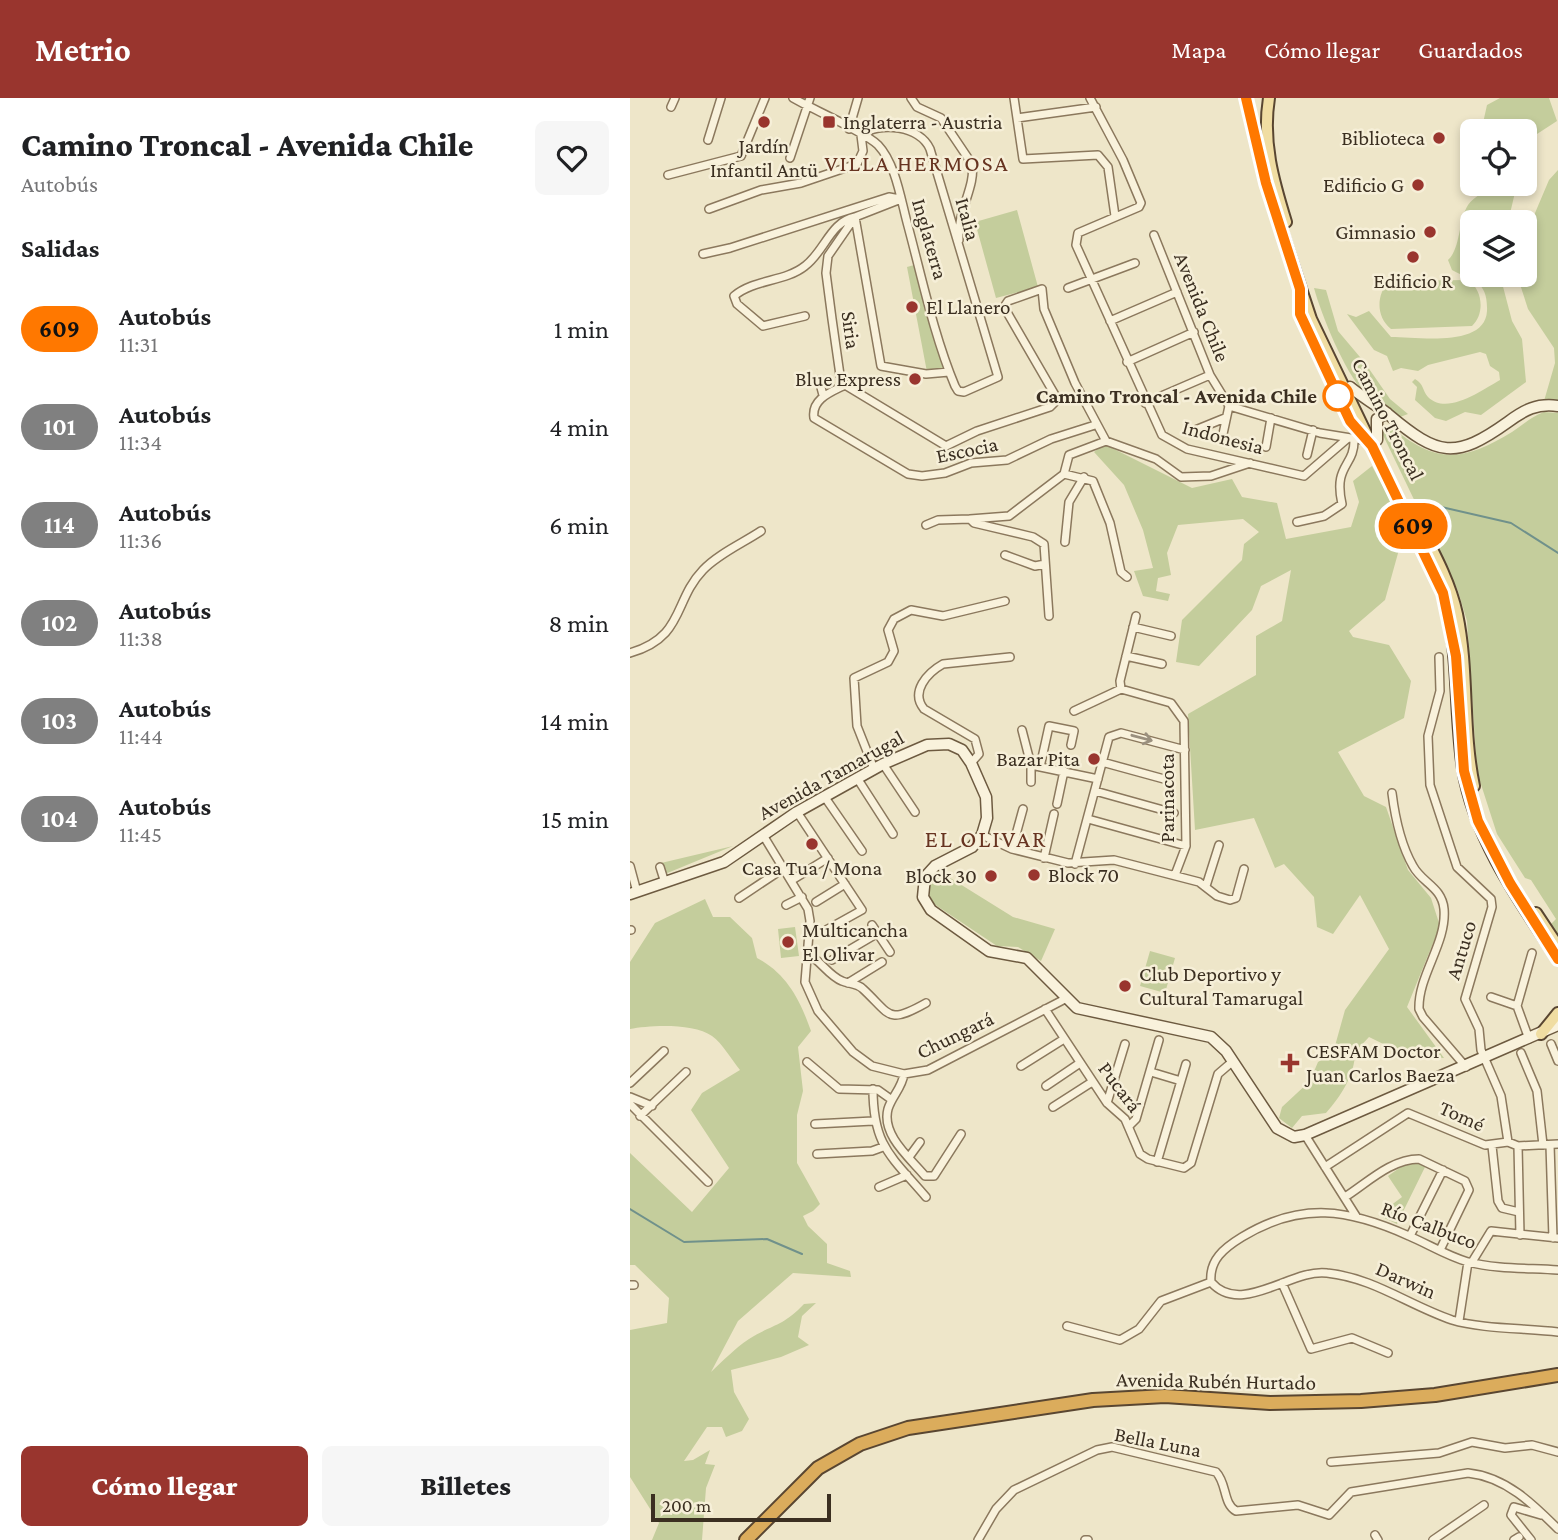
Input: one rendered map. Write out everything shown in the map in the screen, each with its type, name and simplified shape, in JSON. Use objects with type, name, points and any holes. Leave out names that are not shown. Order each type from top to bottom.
[{"type":"highway","name":"Avenida Rubén Hurtado","points":[[746,1540],[802,1480],[829,1460],[874,1438],[908,1428],[1093,1400],[1164,1396],[1270,1403],[1361,1401],[1435,1395],[1558,1376]]},
{"type":"highway","name":"Avenida Rubén Hurtado","points":[[756,1540],[799,1493],[829,1469],[869,1447],[921,1433],[1095,1406],[1176,1402],[1263,1409],[1364,1408],[1430,1402],[1558,1382]]},
{"type":"main road","name":"Camino Troncal","points":[[1246,98],[1266,183],[1315,329],[1363,441],[1434,572],[1449,613],[1456,656],[1464,771],[1478,821],[1508,880],[1558,960]]},
{"type":"main road","name":"Camino Troncal","points":[[1269,98],[1266,132],[1270,168],[1311,300],[1350,387],[1363,441],[1438,561],[1457,612],[1464,660],[1467,746],[1479,802],[1497,844],[1558,946]]},
{"type":"main road","points":[[1540,933],[1558,967]]},
{"type":"main road","points":[[1541,1034],[1558,1013]]},
{"type":"main road","points":[[1541,1034],[1558,1032]]},
{"type":"street","points":[[671,107],[675,98]]},
{"type":"street","points":[[708,140],[721,98]]},
{"type":"street","points":[[668,175],[741,156],[765,98]]},
{"type":"street","name":"Inglaterra","points":[[793,98],[809,102],[884,152],[901,199],[949,372],[958,391],[964,391]]},
{"type":"street","points":[[849,129],[858,98]]},
{"type":"street","points":[[911,98],[917,107],[941,118],[972,164],[969,188],[958,221],[961,256]]},
{"type":"street","points":[[1014,98],[1021,152],[1025,161],[1092,154],[1102,157],[1110,176],[1115,216],[1139,207],[1140,199],[1124,160],[1090,98]]},
{"type":"street","points":[[790,158],[809,102]]},
{"type":"street","points":[[1017,117],[1096,107]]},
{"type":"street","name":"Italia","points":[[862,135],[877,129],[909,130],[926,140],[999,374],[994,381],[964,391]]},
{"type":"street","points":[[709,209],[761,190],[801,183],[857,164],[863,151],[862,135]]},
{"type":"street","points":[[703,254],[730,248],[889,197],[901,199]]},
{"type":"street","points":[[805,316],[763,326],[737,304],[734,296],[798,271],[818,253],[838,224],[901,199]]},
{"type":"street","name":"Indonesia","points":[[1115,216],[1078,233],[1076,241],[1156,428],[1169,442],[1187,449],[1304,475],[1363,441]]},
{"type":"street","points":[[855,217],[881,366],[926,374],[949,372]]},
{"type":"street","name":"Siria","points":[[845,385],[840,375],[826,263],[834,246],[855,217]]},
{"type":"street","name":"Avenida Chile","points":[[1154,236],[1210,375],[1228,406]]},
{"type":"street","points":[[1068,288],[1135,263]]},
{"type":"street","points":[[819,380],[823,395],[845,385],[946,446],[977,431],[1050,407],[1055,402],[1055,395],[1006,313],[1005,305],[1019,295],[1042,289],[1044,309],[1095,425],[1106,441],[1156,459],[1181,477],[1211,476],[1250,463]]},
{"type":"street","name":"Camino Troncal","points":[[1300,289],[1300,314],[1350,421],[1363,441]]},
{"type":"street","points":[[1110,321],[1177,292]]},
{"type":"street","points":[[1127,362],[1194,332]]},
{"type":"street","points":[[1145,403],[1210,375]]},
{"type":"street","points":[[1350,387],[1420,441],[1448,449],[1485,439],[1526,409],[1547,404],[1558,406]]},
{"type":"street","name":"Escocia","points":[[823,395],[813,412],[814,418],[908,474],[922,476],[945,473],[971,463],[1007,460],[1060,436],[1095,425]]},
{"type":"street","points":[[1223,434],[1228,406],[1312,430],[1363,441]]},
{"type":"street","points":[[1297,522],[1324,516],[1342,505],[1338,478],[1355,448],[1363,441],[1377,419],[1387,413]]},
{"type":"street","points":[[1193,431],[1225,418]]},
{"type":"street","points":[[1266,447],[1271,418]]},
{"type":"street","name":"Camino Troncal","points":[[1350,421],[1363,441]]},
{"type":"street","points":[[1307,455],[1312,430]]},
{"type":"street","points":[[926,525],[938,520],[1009,516],[1064,474],[1069,455],[1106,441]]},
{"type":"street","points":[[1064,474],[1093,481],[1110,523],[1121,572],[1127,578]]},
{"type":"street","points":[[1065,542],[1069,502],[1084,477]]},
{"type":"street","points":[[970,519],[974,523],[1033,537],[1044,544],[1049,616]]},
{"type":"street","points":[[630,653],[655,641],[676,621],[702,570],[761,531]]},
{"type":"street","points":[[1004,555],[1035,566],[1045,564]]},
{"type":"street","points":[[915,812],[878,766],[857,726],[853,678],[888,662],[894,651],[888,631],[894,619],[911,610],[943,616],[1006,601]]},
{"type":"street","points":[[1074,711],[1120,685],[1136,616]]},
{"type":"street","points":[[1133,627],[1171,636]]},
{"type":"street","points":[[1126,656],[1162,664]]},
{"type":"street","points":[[1010,657],[943,664],[936,668],[919,690],[919,702],[924,709],[975,739],[979,754],[971,762],[986,797],[988,818],[982,835],[968,850],[928,871],[922,887],[926,904],[981,947],[1027,958],[1065,999],[1089,1013],[1205,1034],[1221,1045],[1277,1128],[1294,1137],[1305,1135],[1485,1059],[1558,1025]]},
{"type":"street","name":"Antuco","points":[[1439,657],[1440,691],[1427,736],[1428,774],[1440,822],[1457,867],[1491,899],[1492,908],[1465,999],[1479,1029],[1485,1059],[1504,1106],[1508,1142]]},
{"type":"street","name":"Parinacota","points":[[982,835],[1012,849],[1044,858],[1075,864],[1107,859],[1175,875],[1186,846],[1184,721],[1176,707],[1120,685]]},
{"type":"street","points":[[1031,782],[1049,726],[1074,731],[1070,745]]},
{"type":"street","points":[[1022,730],[1035,766]]},
{"type":"street","points":[[1075,864],[1110,737],[1116,733],[1185,750]]},
{"type":"street","name":"Avenida Tamarugal","points":[[634,893],[724,862],[797,812],[878,766],[940,742],[958,747],[971,762]]},
{"type":"street","points":[[1102,762],[1164,779]]},
{"type":"street","points":[[1035,766],[1098,779]]},
{"type":"street","points":[[1057,804],[1064,771]]},
{"type":"street","points":[[857,778],[893,834]]},
{"type":"street","points":[[1095,791],[1174,813]]},
{"type":"street","points":[[1392,793],[1398,824],[1412,866],[1438,891],[1444,909],[1419,1009],[1466,1067]]},
{"type":"street","points":[[824,796],[862,851]]},
{"type":"street","points":[[1012,849],[1023,809]]},
{"type":"street","points":[[797,812],[862,910],[826,930]]},
{"type":"street","points":[[1044,858],[1054,814]]},
{"type":"street","points":[[1088,819],[1186,846]]},
{"type":"street","name":"Chungará","points":[[763,835],[802,897],[810,915],[805,982],[818,1011],[862,1060],[880,1070],[904,1074],[929,1070],[1065,999]]},
{"type":"street","points":[[1206,886],[1219,845]]},
{"type":"street","points":[[792,880],[828,858]]},
{"type":"street","points":[[630,866],[634,893]]},
{"type":"street","points":[[660,867],[664,883]]},
{"type":"street","points":[[738,898],[784,868]]},
{"type":"street","points":[[1175,875],[1206,886],[1211,894],[1234,900],[1244,869]]},
{"type":"street","points":[[816,902],[845,884]]},
{"type":"street","points":[[786,905],[802,897]]},
{"type":"street","points":[[872,925],[890,953]]},
{"type":"street","points":[[832,960],[878,933]]},
{"type":"street","points":[[1529,1039],[1517,1006],[1532,953]]},
{"type":"street","points":[[808,954],[837,978],[862,988],[876,1005],[892,1016],[904,1015],[926,1003]]},
{"type":"street","points":[[848,983],[882,962]]},
{"type":"street","points":[[1491,997],[1517,1006]]},
{"type":"street","name":"Pucará","points":[[1045,1009],[1107,1103],[1122,1115],[1140,1154],[1157,1161]]},
{"type":"street","points":[[1021,1066],[1064,1039]]},
{"type":"street","points":[[1129,1126],[1136,1119],[1159,1040]]},
{"type":"street","points":[[1107,1103],[1125,1044]]},
{"type":"street","points":[[1550,1044],[1558,1061]]},
{"type":"street","points":[[630,1083],[664,1051]]},
{"type":"street","points":[[1459,1321],[1470,1262],[1491,1231],[1556,1238],[1550,1145],[1536,1091],[1521,1053]]},
{"type":"street","points":[[807,1062],[839,1089],[873,1089],[892,1100]]},
{"type":"street","points":[[1186,1064],[1157,1161],[1184,1168],[1191,1163],[1219,1074],[1232,1062]]},
{"type":"street","points":[[1045,1086],[1080,1063]]},
{"type":"street","points":[[640,1116],[686,1072]]},
{"type":"street","points":[[1150,1072],[1181,1081]]},
{"type":"street","points":[[904,1074],[902,1087],[892,1100],[887,1123],[893,1137],[930,1178],[934,1176],[961,1134]]},
{"type":"street","points":[[1053,1107],[1092,1082]]},
{"type":"street","points":[[873,1089],[873,1121],[883,1147],[926,1197]]},
{"type":"street","points":[[630,1097],[652,1106]]},
{"type":"street","points":[[630,1104],[708,1182]]},
{"type":"street","name":"Tomé","points":[[1325,1167],[1408,1113],[1418,1115],[1473,1142],[1492,1146],[1508,1142],[1518,1146],[1550,1145]]},
{"type":"street","points":[[815,1124],[873,1121]]},
{"type":"street","points":[[1305,1135],[1356,1216]]},
{"type":"street","points":[[909,1157],[920,1142]]},
{"type":"street","points":[[1492,1146],[1498,1201],[1502,1208],[1518,1212]]},
{"type":"street","points":[[1518,1146],[1520,1235]]},
{"type":"street","points":[[817,1154],[872,1151],[883,1147]]},
{"type":"street","points":[[1345,1197],[1406,1160],[1419,1159],[1465,1181],[1469,1190],[1440,1250]]},
{"type":"street","points":[[1410,1236],[1443,1170]]},
{"type":"street","points":[[879,1187],[907,1175]]},
{"type":"street","name":"Río Calbuco","points":[[1211,1282],[1211,1269],[1217,1258],[1245,1235],[1314,1210],[1356,1216],[1470,1262],[1558,1270]]},
{"type":"street","name":"Darwin","points":[[1211,1282],[1220,1290],[1241,1294],[1316,1271],[1337,1274],[1376,1284],[1459,1321],[1558,1332]]},
{"type":"street","points":[[1068,1326],[1120,1340],[1139,1329],[1161,1301],[1211,1282]]},
{"type":"street","points":[[1282,1283],[1311,1349],[1352,1338],[1388,1353]]},
{"type":"street","points":[[1331,1462],[1438,1453],[1472,1442],[1504,1448],[1532,1445],[1558,1452]]},
{"type":"street","name":"Bella Luna","points":[[978,1540],[996,1509],[1014,1489],[1088,1454],[1112,1447],[1216,1472],[1226,1487],[1230,1508],[1240,1512],[1298,1505],[1329,1515],[1351,1492],[1468,1473],[1486,1475],[1503,1482],[1536,1506],[1541,1515],[1558,1529]]},
{"type":"street","points":[[1433,1540],[1484,1505]]},
{"type":"street","points":[[1531,1540],[1511,1515],[1514,1507],[1541,1515]]},
{"type":"green space","points":[[1500,98],[1549,98],[1557,121],[1537,134],[1537,119],[1484,119],[1487,105]]},
{"type":"green space","points":[[1558,170],[1558,403],[1544,401],[1555,363],[1554,348],[1528,309],[1521,287],[1537,287],[1536,210],[1549,180]]},
{"type":"green space","points":[[1477,196],[1514,196],[1511,210],[1466,210]]},
{"type":"green space","points":[[1017,210],[1038,287],[996,298],[975,222]]},
{"type":"green space","points":[[1460,228],[1460,274],[1452,270],[1448,260],[1455,249]]},
{"type":"green space","points":[[914,265],[945,372],[927,372],[907,267]]},
{"type":"green space","points":[[1460,280],[1460,287],[1475,287],[1477,290],[1481,302],[1479,315],[1472,326],[1391,329],[1380,312],[1380,299],[1389,281]]},
{"type":"green space","points":[[1503,287],[1512,321],[1522,339],[1526,382],[1481,415],[1465,412],[1446,421],[1435,418],[1415,400],[1417,387],[1412,382],[1415,379],[1418,381],[1428,397],[1436,402],[1454,403],[1500,380],[1499,372],[1490,366],[1486,354],[1480,352],[1428,365],[1418,371],[1401,368],[1393,371],[1387,356],[1374,350],[1347,314],[1356,317],[1369,311],[1391,337],[1448,338],[1475,331],[1483,323],[1487,301],[1482,288]]},
{"type":"green space","points":[[1314,288],[1326,290],[1338,331],[1390,399],[1408,414],[1400,417],[1372,399],[1357,383],[1334,343]]},
{"type":"green space","points":[[1544,412],[1558,413],[1558,935],[1551,924],[1556,919],[1497,834],[1477,772],[1467,621],[1458,591],[1382,433],[1389,425],[1405,438],[1435,453],[1463,454],[1494,442]]},
{"type":"green space","points":[[1104,444],[1192,488],[1232,479],[1242,497],[1277,503],[1286,539],[1351,527],[1359,502],[1353,481],[1372,466],[1405,528],[1385,600],[1349,631],[1353,637],[1389,645],[1411,681],[1404,718],[1338,752],[1364,796],[1386,807],[1408,870],[1431,898],[1440,926],[1407,1007],[1444,1058],[1410,1057],[1369,1037],[1355,1052],[1350,1077],[1332,1106],[1326,1113],[1302,1116],[1292,1128],[1279,1118],[1282,1107],[1310,1081],[1318,1062],[1333,1053],[1345,1010],[1389,949],[1360,895],[1333,934],[1317,927],[1314,897],[1284,864],[1275,868],[1254,818],[1195,830],[1188,714],[1256,675],[1256,636],[1282,621],[1291,570],[1261,586],[1252,610],[1199,666],[1176,662],[1182,620],[1242,560],[1244,544],[1259,532],[1243,519],[1178,525],[1167,553],[1171,575],[1158,578],[1156,591],[1170,594],[1168,601],[1143,596],[1134,571],[1153,568],[1143,530],[1124,485],[1094,452]]},
{"type":"green space","points":[[733,846],[665,874],[661,863]]},
{"type":"green space","points":[[939,871],[1013,917],[1055,929],[1041,961],[1018,947],[997,946],[934,904],[929,886]]},
{"type":"green space","points":[[705,899],[713,917],[730,917],[752,938],[757,958],[784,980],[797,998],[807,1020],[811,1031],[798,1047],[803,1091],[797,1115],[797,1163],[820,1204],[803,1216],[808,1226],[827,1244],[827,1263],[850,1271],[851,1277],[793,1273],[738,1321],[711,1372],[749,1339],[783,1321],[804,1304],[816,1303],[802,1316],[798,1337],[809,1345],[781,1357],[731,1370],[734,1392],[749,1419],[742,1431],[726,1437],[722,1427],[707,1427],[684,1461],[693,1460],[710,1450],[705,1464],[715,1465],[706,1488],[702,1540],[652,1540],[659,1523],[630,1477],[630,1330],[667,1323],[669,1298],[635,1265],[630,1265],[630,1153],[692,1212],[729,1168],[691,1110],[702,1093],[740,1070],[719,1043],[704,1032],[672,1026],[630,1029],[630,962],[655,923]]},
{"type":"green space","name":"Multicancha El Olivar","points":[[795,927],[799,956],[781,958],[778,929]]},
{"type":"green space","points":[[1150,951],[1175,958],[1165,993],[1140,986]]},
{"type":"green space","points":[[1417,1161],[1426,1165],[1397,1224],[1378,1215],[1402,1197],[1388,1176],[1408,1162]]},
{"type":"waterway","points":[[1437,506],[1511,523],[1558,553]]},
{"type":"waterway","points":[[630,1209],[684,1242],[767,1239],[802,1254]]},
{"type":"bus line","name":"609","points":[[1246,98],[1266,183],[1300,289],[1300,314],[1350,421],[1363,440],[1372,446],[1443,593],[1456,656],[1464,771],[1478,821],[1510,883],[1558,959]]},
{"type":"place","name":"Jardín Infantil Antü","points":[[764,122]]},
{"type":"place","name":"Inglaterra - Austria","points":[[829,122]]},
{"type":"place","name":"Biblioteca","points":[[1439,138]]},
{"type":"place","name":"Edificio G","points":[[1418,185]]},
{"type":"place","name":"Gimnasio","points":[[1430,232]]},
{"type":"place","name":"Edificio R","points":[[1413,257]]},
{"type":"place","name":"El Llanero","points":[[912,307]]},
{"type":"place","name":"Blue Express","points":[[915,379]]},
{"type":"place","name":"Camino Troncal - Avenida Chile","points":[[1338,396]]},
{"type":"place","name":"Bazar Pita","points":[[1094,759]]},
{"type":"place","name":"Casa Tua / Mona","points":[[812,844]]},
{"type":"place","name":"Block 70","points":[[1034,875]]},
{"type":"place","name":"Block 30","points":[[991,876]]},
{"type":"place","name":"Multicancha El Olivar","points":[[788,942]]},
{"type":"place","name":"Club Deportivo y Cultural Tamarugal","points":[[1125,986]]},
{"type":"place","name":"CESFAM Doctor Juan Carlos Baeza","points":[[1290,1063]]},
{"type":"district","name":"VILLA HERMOSA","points":[[917,163]]},
{"type":"district","name":"EL OLIVAR","points":[[986,839]]}]
